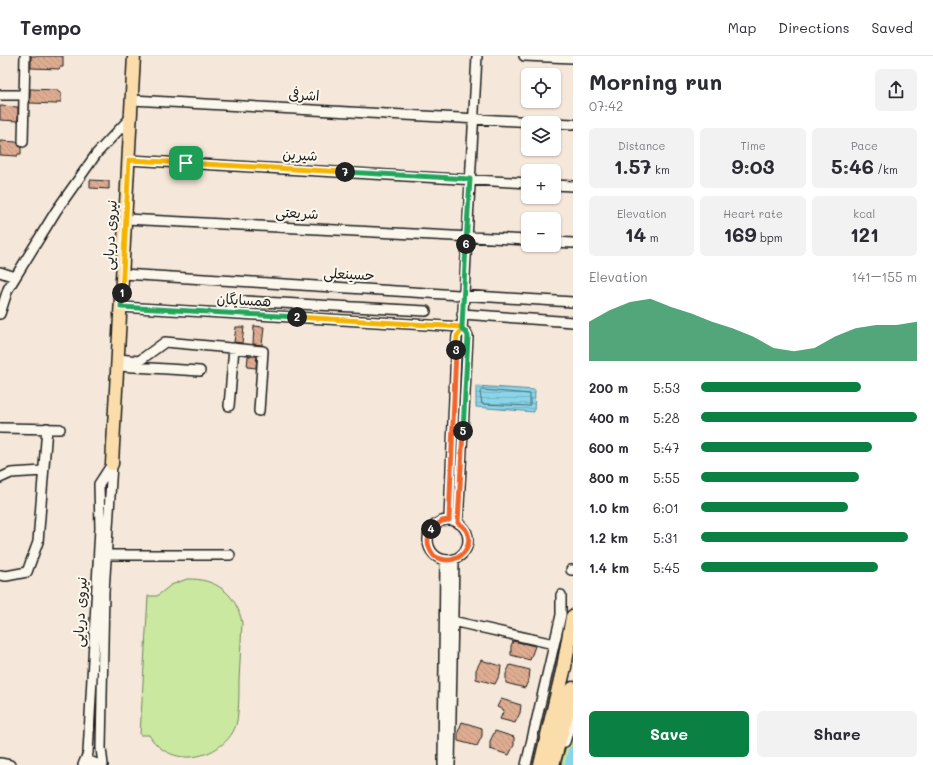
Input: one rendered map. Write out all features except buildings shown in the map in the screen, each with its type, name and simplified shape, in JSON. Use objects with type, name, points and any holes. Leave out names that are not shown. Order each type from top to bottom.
[{"type":"highway","points":[[541,765],[564,667],[573,617]]},
{"type":"highway","points":[[552,765],[573,689]]},
{"type":"main road","name":"نیروی دریایی","points":[[112,464],[132,100],[132,58]]},
{"type":"street","points":[[23,142],[25,56]]},
{"type":"street","points":[[453,521],[455,367],[457,336],[462,328],[477,56]]},
{"type":"street","points":[[524,56],[573,58]]},
{"type":"street","points":[[0,95],[23,96]]},
{"type":"street","name":"اشرفی","points":[[132,100],[521,121]]},
{"type":"street","points":[[0,314],[8,289],[56,211],[97,153],[131,117]]},
{"type":"street","name":"اشرفی","points":[[561,123],[573,124]]},
{"type":"street","name":"شیرین","points":[[129,160],[521,183]]},
{"type":"street","points":[[561,185],[573,186]]},
{"type":"street","name":"شریعتی","points":[[126,219],[466,235],[521,239]]},
{"type":"street","points":[[561,242],[573,243]]},
{"type":"street","points":[[0,272],[15,277]]},
{"type":"street","name":"حسینعلی","points":[[123,274],[573,302]]},
{"type":"street","points":[[225,313],[245,301],[426,311]]},
{"type":"street","name":"همسایگان","points":[[121,307],[462,328]]},
{"type":"street","points":[[462,314],[573,322]]},
{"type":"street","points":[[453,521],[468,336],[462,328]]},
{"type":"street","points":[[118,362],[139,360],[165,342],[264,351],[259,411]]},
{"type":"street","points":[[229,406],[234,348]]},
{"type":"street","points":[[118,362],[200,371]]},
{"type":"street","points":[[455,367],[466,368]]},
{"type":"street","points":[[0,428],[60,429]]},
{"type":"street","points":[[0,574],[6,576],[27,572],[38,542],[47,428]]},
{"type":"street","name":"نیروی دریایی","points":[[103,765],[101,740],[106,555],[112,464]]},
{"type":"street","name":"نیروی دریایی","points":[[84,765],[88,753],[100,528],[99,484],[112,464]]},
{"type":"street","points":[[0,478],[11,473],[43,471]]},
{"type":"street","points":[[453,521],[465,529],[469,541],[464,553],[449,560],[434,556],[430,550],[428,536],[436,524],[453,521]]},
{"type":"street","points":[[106,555],[230,555]]},
{"type":"street","points":[[449,560],[452,621],[450,765]]},
{"type":"street","points":[[444,765],[449,560]]},
{"type":"street","points":[[526,765],[561,615],[561,595]]},
{"type":"street","points":[[452,621],[554,644]]},
{"type":"street","points":[[559,765],[573,716]]},
{"type":"street","points":[[84,765],[92,762],[99,765]]},
{"type":"street","points":[[0,763],[10,765]]},
{"type":"green space","points":[[187,579],[207,581],[224,590],[235,604],[242,623],[239,706],[235,729],[226,741],[213,751],[198,756],[184,757],[166,752],[152,740],[149,735],[140,735],[148,596],[157,596],[171,585]]},
{"type":"green space","points":[[573,720],[573,765],[561,765],[571,727]]},
{"type":"water","points":[[476,386],[535,390],[534,412],[476,407]]},
{"type":"waterway","points":[[570,765],[573,752]]},
{"type":"route","points":[[186,163],[129,160],[121,307],[462,327],[462,330],[457,336],[449,520],[436,524],[428,536],[430,550],[434,556],[447,561],[460,558],[467,548],[469,541],[465,529],[458,523],[468,336],[466,332],[462,330],[462,327],[470,179],[186,163]]}]
